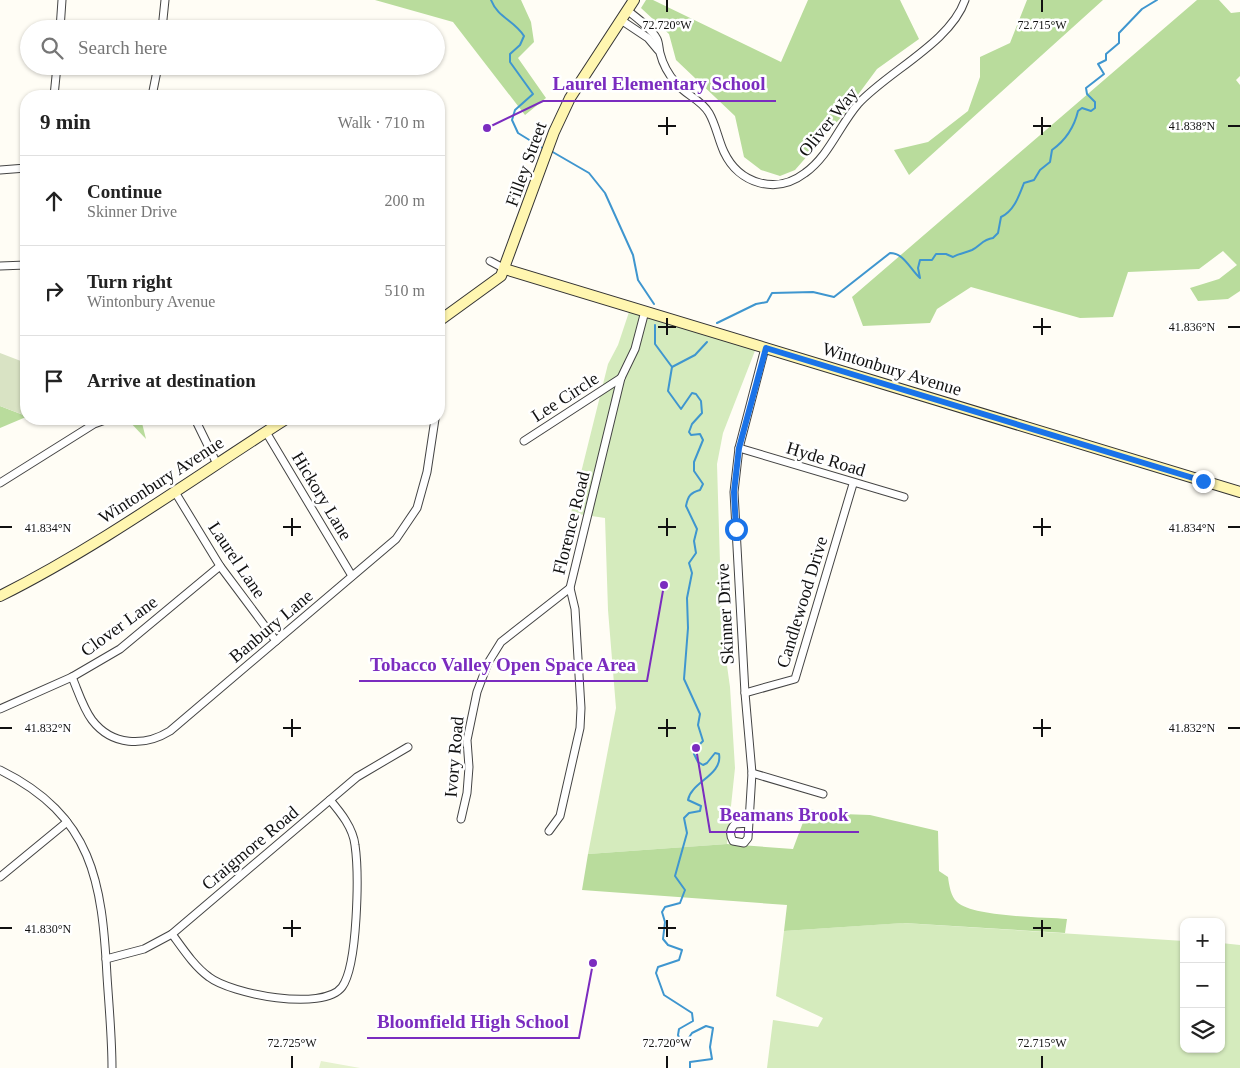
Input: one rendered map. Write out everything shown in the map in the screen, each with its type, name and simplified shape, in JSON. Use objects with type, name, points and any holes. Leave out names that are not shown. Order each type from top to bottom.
[{"type":"street","points":[[61,20],[62,0]]},
{"type":"street","points":[[163,20],[165,0]]},
{"type":"street","name":"Filley Street","points":[[505,269],[547,150],[570,98],[634,0]]},
{"type":"street","name":"Oliver Way","points":[[627,10],[651,30],[658,40],[664,67],[677,85],[702,103],[709,113],[724,152],[730,162],[745,178],[760,184],[790,182],[806,173],[826,150],[857,105],[933,41],[961,11],[965,0]]},
{"type":"street","name":"Oliver Way","points":[[621,20],[648,38],[660,52]]},
{"type":"street","points":[[55,90],[56,75]]},
{"type":"street","points":[[153,90],[156,75]]},
{"type":"street","points":[[0,170],[20,168]]},
{"type":"street","name":"Wintonbury Avenue","points":[[490,261],[505,269],[1240,492]]},
{"type":"street","points":[[0,266],[20,265]]},
{"type":"street","points":[[445,317],[497,280],[505,269]]},
{"type":"street","name":"Florence Road","points":[[549,831],[560,816],[580,728],[581,708],[575,609],[570,588],[621,378],[635,349],[645,311]]},
{"type":"street","name":"Skinner Drive","points":[[749,823],[752,774],[745,693],[734,492],[739,448],[766,348]]},
{"type":"street","name":"Lee Circle","points":[[524,442],[621,378]]},
{"type":"street","points":[[0,483],[92,425]]},
{"type":"street","points":[[198,425],[217,464]]},
{"type":"street","name":"Wintonbury Avenue","points":[[0,596],[28,582],[176,492],[277,425]]},
{"type":"street","name":"Banbury Lane","points":[[72,677],[88,713],[100,728],[109,735],[126,741],[149,741],[170,731],[396,539],[417,508],[427,472],[434,425]]},
{"type":"street","name":"Hickory Lane","points":[[266,432],[352,576]]},
{"type":"street","name":"Hyde Road","points":[[739,448],[853,484],[904,497]]},
{"type":"street","name":"Candlewood Drive","points":[[745,693],[795,679],[853,484]]},
{"type":"street","name":"Laurel Lane","points":[[176,492],[220,566],[276,641]]},
{"type":"street","name":"Clover Lane","points":[[0,710],[72,677],[120,649],[220,566]]},
{"type":"street","name":"Ivory Road","points":[[461,819],[467,793],[469,767],[467,740],[476,692],[488,663],[501,642],[570,588]]},
{"type":"street","name":"Craigmore Road","points":[[106,959],[144,950],[172,934],[357,777],[408,747]]},
{"type":"street","points":[[0,770],[31,787],[55,808],[67,822],[83,847],[97,880],[102,908],[112,1068]]},
{"type":"street","points":[[752,774],[823,794]]},
{"type":"street","points":[[172,934],[209,977],[226,987],[256,994],[306,1000],[332,996],[342,987],[353,951],[356,853],[355,844],[346,819],[330,800]]},
{"type":"street","points":[[0,877],[67,822]]},
{"type":"green space","points":[[375,0],[521,0],[531,22],[534,42],[518,58],[546,98],[525,115],[453,22]]},
{"type":"green space","points":[[646,0],[653,0],[781,62],[808,0],[900,0],[919,39],[877,69],[843,115],[795,170],[780,176],[761,170],[744,157],[735,116],[676,60],[669,34],[641,8]]},
{"type":"green space","points":[[1027,0],[1103,0],[909,175],[894,150],[928,142],[968,111],[980,77],[980,57],[1010,43]]},
{"type":"green space","points":[[1197,0],[1219,0],[1231,13],[1240,12],[1240,76],[1236,80],[1240,85],[1240,291],[1228,299],[1198,301],[1190,288],[1219,279],[1237,265],[1223,251],[1199,269],[1128,272],[1113,317],[1080,318],[971,287],[937,309],[930,323],[863,326],[852,297]]},
{"type":"green space","points":[[632,303],[758,343],[723,433],[717,464],[722,630],[730,687],[735,768],[727,844],[588,854],[616,708],[608,610],[605,518],[571,513],[608,364],[618,345]]},
{"type":"green space","points":[[0,353],[20,361],[20,414],[0,406]]},
{"type":"green space","points":[[0,406],[20,414],[20,420],[0,428]]},
{"type":"green space","points":[[133,425],[142,425],[146,439]]},
{"type":"green space","points":[[808,809],[842,814],[870,815],[938,831],[939,871],[948,877],[952,894],[957,902],[977,911],[1025,917],[1067,919],[1065,933],[904,923],[784,931],[787,905],[582,890],[588,854],[727,844],[793,849]]},
{"type":"green space","points":[[903,923],[1180,941],[1180,1053],[1225,1053],[1225,943],[1240,945],[1240,1068],[767,1068],[773,1020],[818,1027],[823,1018],[776,996],[784,931]]},
{"type":"green space","points":[[321,1061],[360,1068],[319,1068]]},
{"type":"waterway","points":[[491,0],[498,11],[516,26],[524,36],[520,45],[510,54],[510,62],[533,94],[515,110],[512,120],[518,133],[544,149]]},
{"type":"waterway","points":[[717,323],[756,304],[767,302],[772,293],[813,292],[834,297],[890,253],[903,259],[920,278],[918,268],[920,260],[932,260],[936,254],[946,254],[953,257],[972,250],[984,241],[993,238],[998,233],[1001,217],[1013,207],[1024,183],[1034,180],[1040,170],[1050,162],[1052,150],[1069,133],[1078,111],[1082,108],[1091,111],[1095,108],[1095,102],[1087,94],[1086,88],[1104,74],[1098,64],[1106,60],[1106,54],[1119,43],[1119,33],[1142,9],[1157,0]]},
{"type":"waterway","points":[[551,151],[589,173],[605,193],[633,255],[638,280],[654,304]]},
{"type":"waterway","points":[[655,325],[655,344],[672,367],[668,391],[681,409],[692,393],[696,394],[701,401],[702,413],[692,424],[689,432],[691,435],[700,434],[703,440],[694,462],[694,471],[703,484],[700,490],[690,495],[686,506],[697,529],[694,541],[696,553],[689,563],[692,573],[687,598],[688,628],[684,679],[700,714],[698,725],[703,741],[696,748],[694,754],[698,762],[703,765],[715,753],[719,754],[716,768],[695,788],[688,800],[701,806],[700,811],[689,813],[684,818],[687,833],[675,876],[685,890],[680,903],[665,907],[662,912],[665,922],[663,939],[668,945],[682,950],[679,960],[658,967],[656,973],[664,995],[692,1013],[693,1021],[679,1029],[678,1035],[681,1042],[686,1042],[692,1033],[706,1026],[713,1028],[710,1047],[712,1059],[690,1062],[690,1068]]},
{"type":"waterway","points":[[672,367],[695,355],[707,342]]},
{"type":"place","name":"Laurel Elementary School","points":[[487,128]]},
{"type":"place","name":"Tobacco Valley Open Space Area","points":[[664,585]]},
{"type":"place","name":"Beamans Brook","points":[[696,748]]},
{"type":"place","name":"Bloomfield High School","points":[[593,963]]},
{"type":"route","points":[[736,529],[734,492],[739,448],[766,348],[1203,481]]}]
